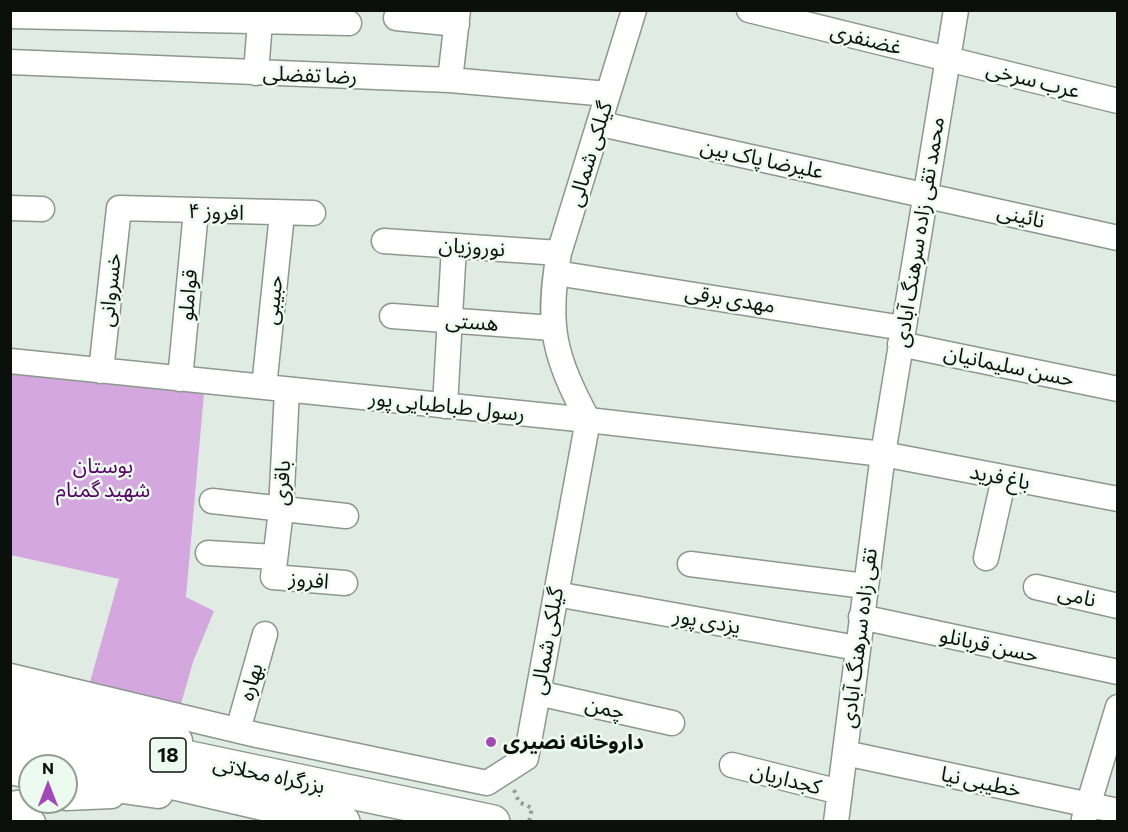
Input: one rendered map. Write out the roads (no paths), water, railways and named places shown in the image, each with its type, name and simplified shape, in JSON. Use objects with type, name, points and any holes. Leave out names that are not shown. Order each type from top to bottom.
[{"type":"highway","name":"بزرگراه محلاتی","points":[[10,720],[47,754]]},
{"type":"highway","name":"بزرگراه محلاتی","points":[[10,745],[35,754]]},
{"type":"highway","name":"بزرگراه محلاتی","points":[[78,763],[270,776],[493,822]]},
{"type":"highway","name":"بزرگراه محلاتی","points":[[78,766],[343,822]]},
{"type":"main road","points":[[10,696],[169,739],[270,776]]},
{"type":"main road","points":[[78,768],[161,793],[219,802],[243,799]]},
{"type":"street","name":"غضنفری","points":[[749,10],[948,60]]},
{"type":"street","name":"محمد تقی زاده سرهنگ آبادی","points":[[883,454],[956,10]]},
{"type":"street","name":"گيلکی شمالی","points":[[10,676],[238,730],[487,783],[526,758],[588,420],[565,378],[552,328],[558,263],[601,124],[631,11]]},
{"type":"street","points":[[10,16],[349,23]]},
{"type":"street","points":[[396,18],[457,17],[450,80]]},
{"type":"street","points":[[256,73],[260,21]]},
{"type":"street","name":"عرب سرخی","points":[[948,60],[1118,101]]},
{"type":"street","name":"رضا تفضلی","points":[[10,62],[450,80],[608,94]]},
{"type":"street","name":"علیرضا پاک بین","points":[[601,124],[924,195]]},
{"type":"street","name":"نائینی","points":[[924,195],[1118,238]]},
{"type":"street","points":[[10,208],[42,209]]},
{"type":"street","name":"افروز ۴","points":[[119,208],[313,213]]},
{"type":"street","name":"خسروانی","points":[[101,371],[119,208]]},
{"type":"street","name":"قواملو","points":[[180,379],[196,211]]},
{"type":"street","name":"حبیبی","points":[[275,388],[282,214]]},
{"type":"street","name":"نوروزیان","points":[[384,241],[454,246],[558,263]]},
{"type":"street","points":[[445,406],[454,246]]},
{"type":"street","name":"مهدی برقی","points":[[558,263],[902,336]]},
{"type":"street","name":"هستی","points":[[392,316],[552,328]]},
{"type":"street","name":"حسن سلیمانیان","points":[[902,336],[1118,388]]},
{"type":"street","name":"رسول طباطبایی پور","points":[[10,361],[588,420],[883,454]]},
{"type":"street","name":"باقری","points":[[274,567],[281,510],[275,388]]},
{"type":"street","name":"باغ فرید","points":[[883,454],[1118,499]]},
{"type":"street","name":"تقی زاده سرهنگ آبادی","points":[[836,822],[883,454]]},
{"type":"street","points":[[986,558],[1004,477]]},
{"type":"street","points":[[212,501],[346,516]]},
{"type":"street","name":"افروز","points":[[207,553],[345,583]]},
{"type":"street","points":[[690,564],[865,586]]},
{"type":"street","name":"نامی","points":[[1036,587],[1118,606]]},
{"type":"street","name":"یزدی پور","points":[[556,594],[857,648]]},
{"type":"street","name":"حسن قربانلو","points":[[861,617],[1118,672]]},
{"type":"street","name":"بهاره","points":[[238,730],[265,634]]},
{"type":"street","name":"چمن","points":[[538,693],[672,723]]},
{"type":"street","points":[[1086,814],[1118,707]]},
{"type":"street","name":"خطیبی نیا","points":[[845,753],[1086,814],[1118,811]]},
{"type":"street","name":"کجداریان","points":[[732,765],[840,792]]},
{"type":"street","points":[[78,797],[161,793]]},
{"type":"street","points":[[10,816],[33,822]]},
{"type":"place","name":"داروخانه نصیری","points":[[491,742]]},
{"type":"park label","name":"بوستان شهید گمنام","points":[[103,478]]}]
